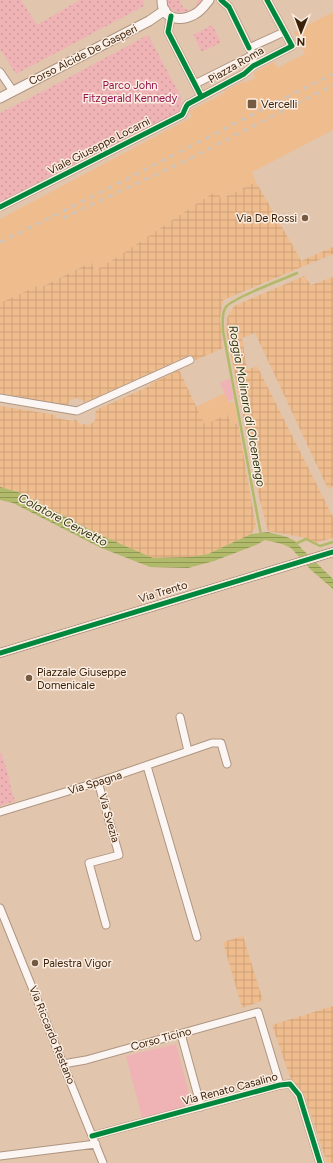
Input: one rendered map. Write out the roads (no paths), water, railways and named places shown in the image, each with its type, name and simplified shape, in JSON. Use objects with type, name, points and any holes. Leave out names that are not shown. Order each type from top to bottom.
[{"type":"main road","name":"Piazza Roma","points":[[162,0],[168,13]]},
{"type":"main road","points":[[168,13],[179,18],[187,17],[196,14],[208,0]]},
{"type":"main road","name":"Corso Alcide De Gasperi","points":[[0,98],[149,21],[168,13]]},
{"type":"street","name":"Piazza Roma","points":[[221,0],[228,7],[251,51],[253,66]]},
{"type":"street","name":"Piazza Roma","points":[[168,13],[168,32],[201,96],[244,74],[253,66],[292,46],[267,0]]},
{"type":"street","name":"Piazza Roma","points":[[195,84],[284,32]]},
{"type":"street","points":[[0,72],[13,91]]},
{"type":"street","name":"Viale Giuseppe Locarni","points":[[0,207],[182,116],[184,108],[201,96]]},
{"type":"street","points":[[0,398],[77,411],[190,360]]},
{"type":"street","name":"Via Trento","points":[[0,652],[333,552]]},
{"type":"street","points":[[180,716],[188,751]]},
{"type":"street","name":"Via Spagna","points":[[0,812],[98,782],[212,743],[221,744],[227,764]]},
{"type":"street","points":[[147,766],[197,937]]},
{"type":"street","name":"Via Svezia","points":[[98,782],[119,855],[89,863],[106,925]]},
{"type":"street","name":"Via Riccardo Restano","points":[[0,908],[2,917],[103,1163]]},
{"type":"street","name":"Corso Ticino","points":[[63,1064],[86,1060],[258,1012],[280,1086]]},
{"type":"street","points":[[181,1034],[201,1107]]},
{"type":"street","name":"Via Renato Casalino","points":[[92,1136],[290,1084],[299,1095],[320,1163]]},
{"type":"street","points":[[0,1156],[96,1144]]},
{"type":"water","name":"Colatore Cervetto","points":[[0,487],[18,492],[100,535],[153,558],[191,557],[208,554],[251,534],[268,532],[287,537],[295,541],[333,579],[333,589],[311,570],[291,548],[265,540],[214,561],[188,568],[150,567],[99,547],[13,503],[0,500]]},
{"type":"waterway","name":"Roggia Molinara di Olcenengo","points":[[261,535],[223,331],[223,315],[224,309],[230,303],[297,273]]},
{"type":"waterway","points":[[295,544],[306,539],[320,546],[333,542]]},
{"type":"railway","points":[[0,242],[84,201],[333,74]]},
{"type":"railway","points":[[63,218],[189,159],[333,85]]},
{"type":"place","name":"Vercelli","points":[[252,104]]},
{"type":"place","name":"Via De Rossi","points":[[305,218]]},
{"type":"place","name":"Piazzale Giuseppe Domenicale","points":[[29,678]]},
{"type":"place","name":"Palestra Vigor","points":[[35,963]]},
{"type":"park label","name":"Parco John Fitzgerald Kennedy","points":[[130,91]]}]
